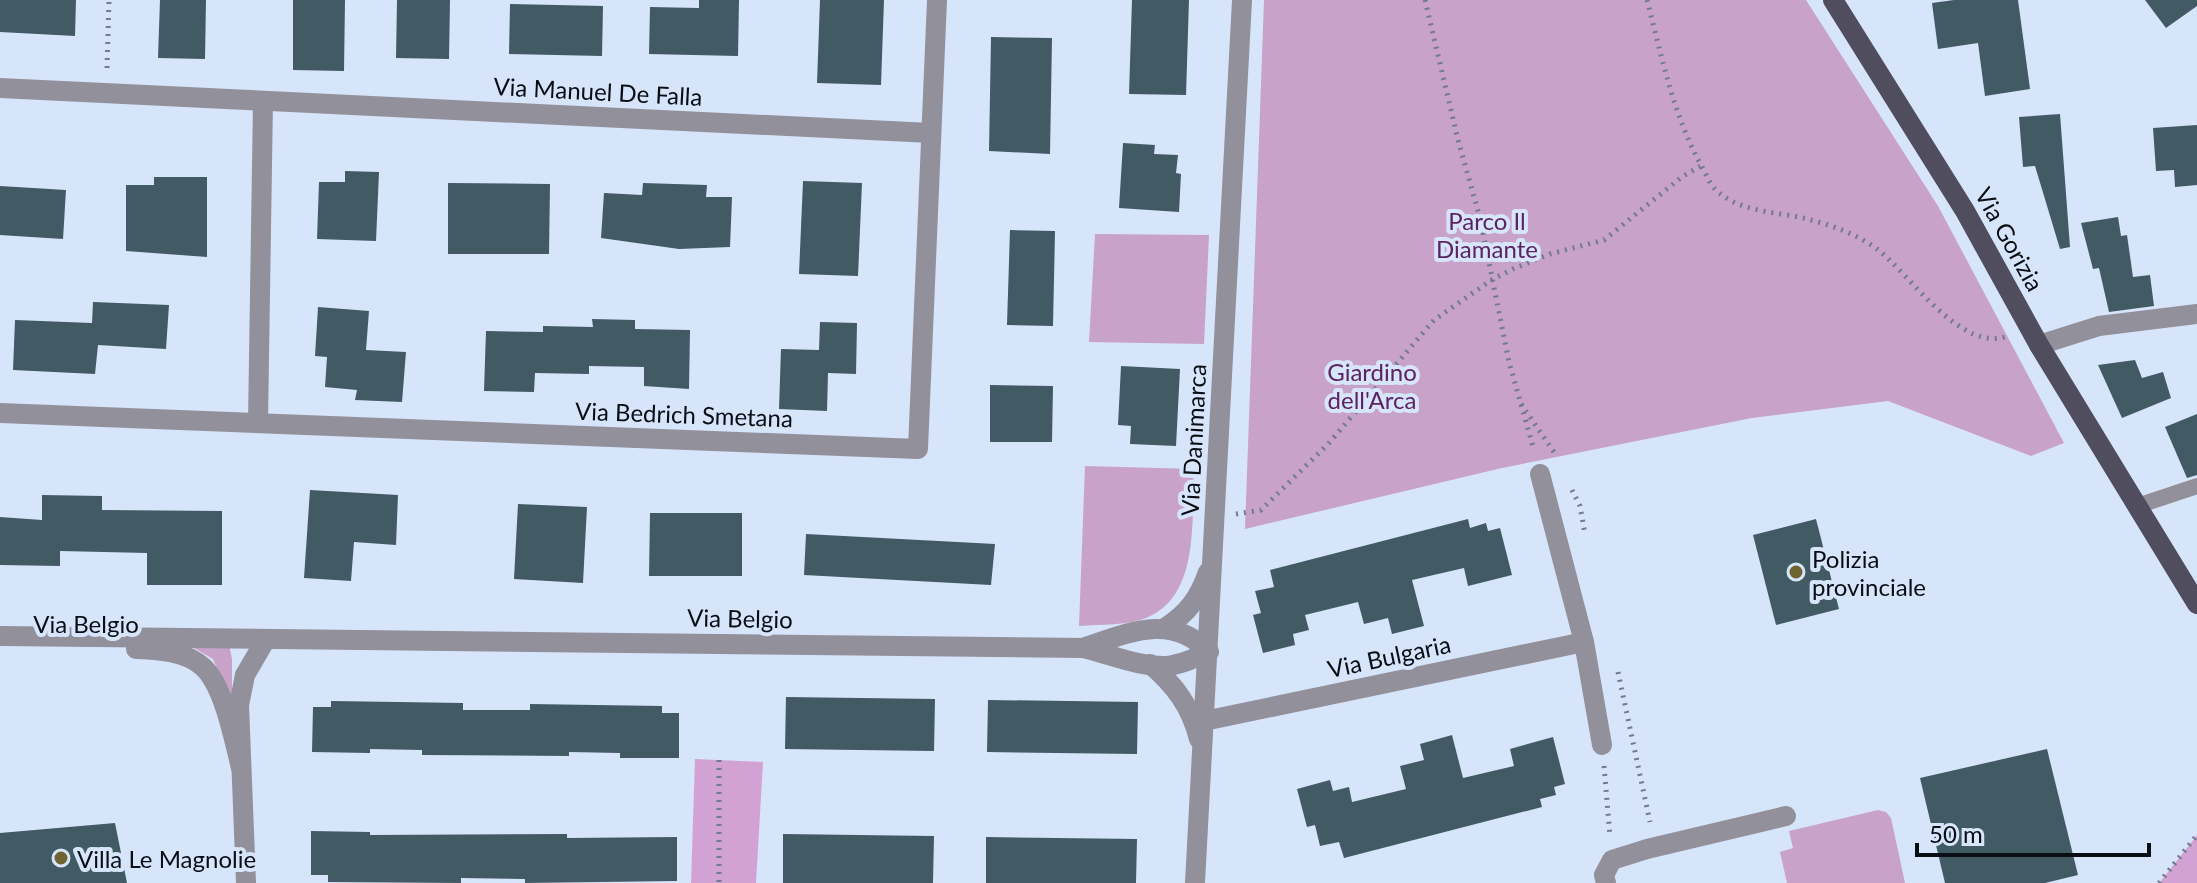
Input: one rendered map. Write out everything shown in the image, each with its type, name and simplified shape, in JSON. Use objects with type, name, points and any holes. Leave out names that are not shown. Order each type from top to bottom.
[{"type":"main road","name":"Via Gorizia","points":[[1833,0],[1965,211],[2039,345],[2197,604]]},
{"type":"street","name":"Via Bedrich Smetana","points":[[0,413],[918,449],[937,0]]},
{"type":"street","name":"Via Danimarca","points":[[1195,883],[1242,0]]},
{"type":"street","name":"Via Manuel De Falla","points":[[0,88],[931,133]]},
{"type":"street","points":[[258,423],[263,101]]},
{"type":"street","points":[[2039,345],[2099,326],[2197,314]]},
{"type":"street","points":[[1540,474],[1584,642],[1602,745]]},
{"type":"street","points":[[1165,628],[1184,615],[1198,597],[1214,549]]},
{"type":"street","points":[[1083,648],[1146,629],[1165,628],[1198,640],[1209,652]]},
{"type":"street","name":"Via Belgio","points":[[0,636],[1083,648],[1150,664],[1181,663],[1209,652]]},
{"type":"street","name":"Via Belgio","points":[[246,883],[239,705],[242,683],[266,639]]},
{"type":"street","name":"Via Bulgaria","points":[[1204,721],[1584,642]]},
{"type":"street","name":"Via Belgio","points":[[0,649],[157,650],[187,657],[203,667],[214,682],[241,768]]},
{"type":"street","points":[[1150,664],[1168,679],[1186,702],[1203,752]]},
{"type":"street","points":[[1606,883],[1604,875],[1612,860],[1786,816]]},
{"type":"lane","points":[[2137,506],[2197,486]]},
{"type":"path","points":[[106,93],[109,0]]},
{"type":"path","points":[[1425,0],[1480,218],[1509,362],[1540,474]]},
{"type":"path","points":[[1647,0],[1681,125],[1712,186],[1728,200],[1750,208],[1810,219],[1852,234],[1878,250],[1956,324],[1984,338],[2004,338],[2028,326]]},
{"type":"path","points":[[1216,515],[1248,514],[1261,510],[1329,443],[1434,320],[1493,279],[1550,254],[1604,240],[1683,176],[1701,166]]},
{"type":"path","points":[[1602,745],[1612,860]]},
{"type":"path","points":[[719,760],[719,883]]},
{"type":"path","points":[[2159,883],[2197,835]]},
{"type":"green space","name":"Parco Il Diamante","points":[[1264,0],[1806,0],[1938,206],[2064,443],[2031,456],[1888,401],[1752,418],[1502,468],[1245,529]]},
{"type":"green space","points":[[1095,234],[1209,235],[1204,344],[1089,342]]},
{"type":"green space","points":[[1085,466],[1194,469],[1192,532],[1185,574],[1164,607],[1139,621],[1079,626]]},
{"type":"green space","points":[[187,644],[229,644],[232,697],[228,695],[213,659]]},
{"type":"green space","points":[[1878,810],[1886,812],[1891,818],[1905,883],[1787,883],[1780,852],[1793,848],[1789,831]]},
{"type":"shaded area","points":[[695,759],[763,762],[756,883],[691,883]]},
{"type":"shaded area","points":[[2197,835],[2197,883],[2159,883],[2164,877]]},
{"type":"building","points":[[0,0],[76,0],[75,36],[0,32]]},
{"type":"building","points":[[160,0],[206,0],[205,59],[158,58]]},
{"type":"building","points":[[293,0],[345,0],[344,71],[293,70]]},
{"type":"building","points":[[397,0],[450,0],[449,59],[396,58]]},
{"type":"building","points":[[699,0],[739,0],[738,56],[649,54],[650,7],[699,8]]},
{"type":"building","points":[[820,0],[884,0],[881,85],[817,83]]},
{"type":"building","points":[[1132,0],[1189,0],[1186,95],[1129,94]]},
{"type":"building","points":[[2018,0],[2030,89],[1985,96],[1978,43],[1938,49],[1932,3]]},
{"type":"building","points":[[2145,0],[2197,0],[2197,6],[2166,28]]},
{"type":"building","points":[[510,4],[603,6],[602,56],[509,54]]},
{"type":"building","points":[[991,37],[1052,38],[1050,154],[989,151]]},
{"type":"building","points":[[2060,114],[2070,247],[2060,249],[2035,166],[2023,167],[2019,117]]},
{"type":"building","points":[[2197,125],[2197,185],[2175,187],[2174,170],[2156,171],[2153,128]]},
{"type":"building","points":[[1123,143],[1155,145],[1154,154],[1178,155],[1176,173],[1181,174],[1179,212],[1119,208]]},
{"type":"building","points":[[345,171],[379,172],[376,241],[317,239],[319,182],[345,182]]},
{"type":"building","points":[[154,177],[207,177],[207,257],[126,251],[126,185],[154,185]]},
{"type":"building","points":[[803,181],[862,183],[858,276],[799,274]]},
{"type":"building","points":[[448,183],[550,184],[549,254],[448,254]]},
{"type":"building","points":[[643,183],[707,185],[706,197],[732,197],[730,247],[679,249],[601,238],[604,193],[642,195]]},
{"type":"building","points":[[0,186],[66,190],[63,239],[0,235]]},
{"type":"building","points":[[2118,217],[2121,236],[2127,235],[2133,277],[2150,275],[2154,306],[2109,312],[2099,268],[2093,269],[2081,223]]},
{"type":"building","points":[[1010,230],[1055,231],[1053,326],[1007,325]]},
{"type":"building","points":[[93,302],[169,305],[166,349],[98,345],[95,374],[13,370],[15,320],[92,323]]},
{"type":"building","points":[[318,307],[369,311],[366,350],[406,352],[402,402],[355,400],[357,390],[325,387],[327,357],[315,356]]},
{"type":"building","points":[[592,319],[635,320],[635,329],[690,330],[689,389],[644,386],[644,367],[589,366],[589,374],[535,373],[534,392],[484,391],[486,331],[543,332],[543,326],[593,327]]},
{"type":"building","points":[[820,322],[857,323],[856,374],[828,373],[827,411],[779,409],[781,349],[819,350]]},
{"type":"building","points":[[2135,360],[2142,378],[2163,372],[2171,398],[2122,418],[2098,365]]},
{"type":"building","points":[[1121,366],[1180,369],[1176,446],[1130,444],[1131,426],[1118,425]]},
{"type":"building","points":[[990,385],[1053,386],[1052,442],[990,442]]},
{"type":"building","points":[[2197,414],[2197,475],[2187,478],[2165,427]]},
{"type":"building","points":[[310,490],[398,495],[396,545],[354,542],[351,581],[304,578]]},
{"type":"building","points":[[42,495],[102,496],[102,510],[222,511],[222,585],[147,585],[147,553],[60,551],[60,566],[0,565],[0,517],[42,520]]},
{"type":"building","points":[[518,504],[587,507],[583,583],[514,579]]},
{"type":"building","points":[[650,513],[742,513],[742,576],[649,576]]},
{"type":"building","points":[[1468,519],[1470,528],[1486,523],[1488,531],[1500,528],[1512,575],[1468,586],[1464,568],[1412,580],[1424,626],[1392,634],[1388,618],[1364,624],[1358,602],[1305,615],[1309,630],[1293,634],[1295,645],[1263,653],[1253,615],[1261,613],[1255,591],[1274,587],[1270,570]]},
{"type":"building","name":"Polizia provinciale","points":[[1816,519],[1839,609],[1776,625],[1753,535]]},
{"type":"building","points":[[806,534],[995,544],[991,585],[804,575]]},
{"type":"building","points":[[786,697],[935,699],[934,751],[785,749]]},
{"type":"building","points":[[988,700],[1138,702],[1137,754],[987,752]]},
{"type":"building","points":[[331,701],[463,703],[463,710],[530,710],[530,704],[662,706],[662,713],[679,713],[679,758],[620,758],[620,753],[569,752],[569,756],[422,755],[422,750],[370,749],[370,753],[312,752],[313,707],[331,707]]},
{"type":"building","points":[[1452,735],[1463,778],[1514,766],[1510,749],[1553,737],[1565,784],[1554,787],[1556,795],[1540,799],[1542,807],[1344,858],[1339,842],[1320,846],[1315,825],[1307,827],[1297,789],[1330,780],[1333,791],[1349,787],[1352,802],[1406,789],[1400,766],[1424,760],[1420,744]]},
{"type":"building","points":[[2047,749],[2078,875],[2045,883],[1945,883],[1920,778]]},
{"type":"building","name":"Villa Le Magnolie","points":[[115,823],[127,883],[0,883],[0,833]]},
{"type":"building","points":[[311,831],[370,832],[370,835],[677,837],[677,881],[525,883],[525,879],[461,878],[461,883],[328,882],[328,875],[311,875]]},
{"type":"building","points":[[783,834],[934,836],[933,883],[783,883]]},
{"type":"building","points":[[986,837],[1137,839],[1136,883],[986,883]]},
{"type":"place","name":"Polizia provinciale","points":[[1796,572]]},
{"type":"place","name":"Villa Le Magnolie","points":[[61,858]]},
{"type":"park label","name":"Giardino dell'Arca","points":[[1372,385]]}]
